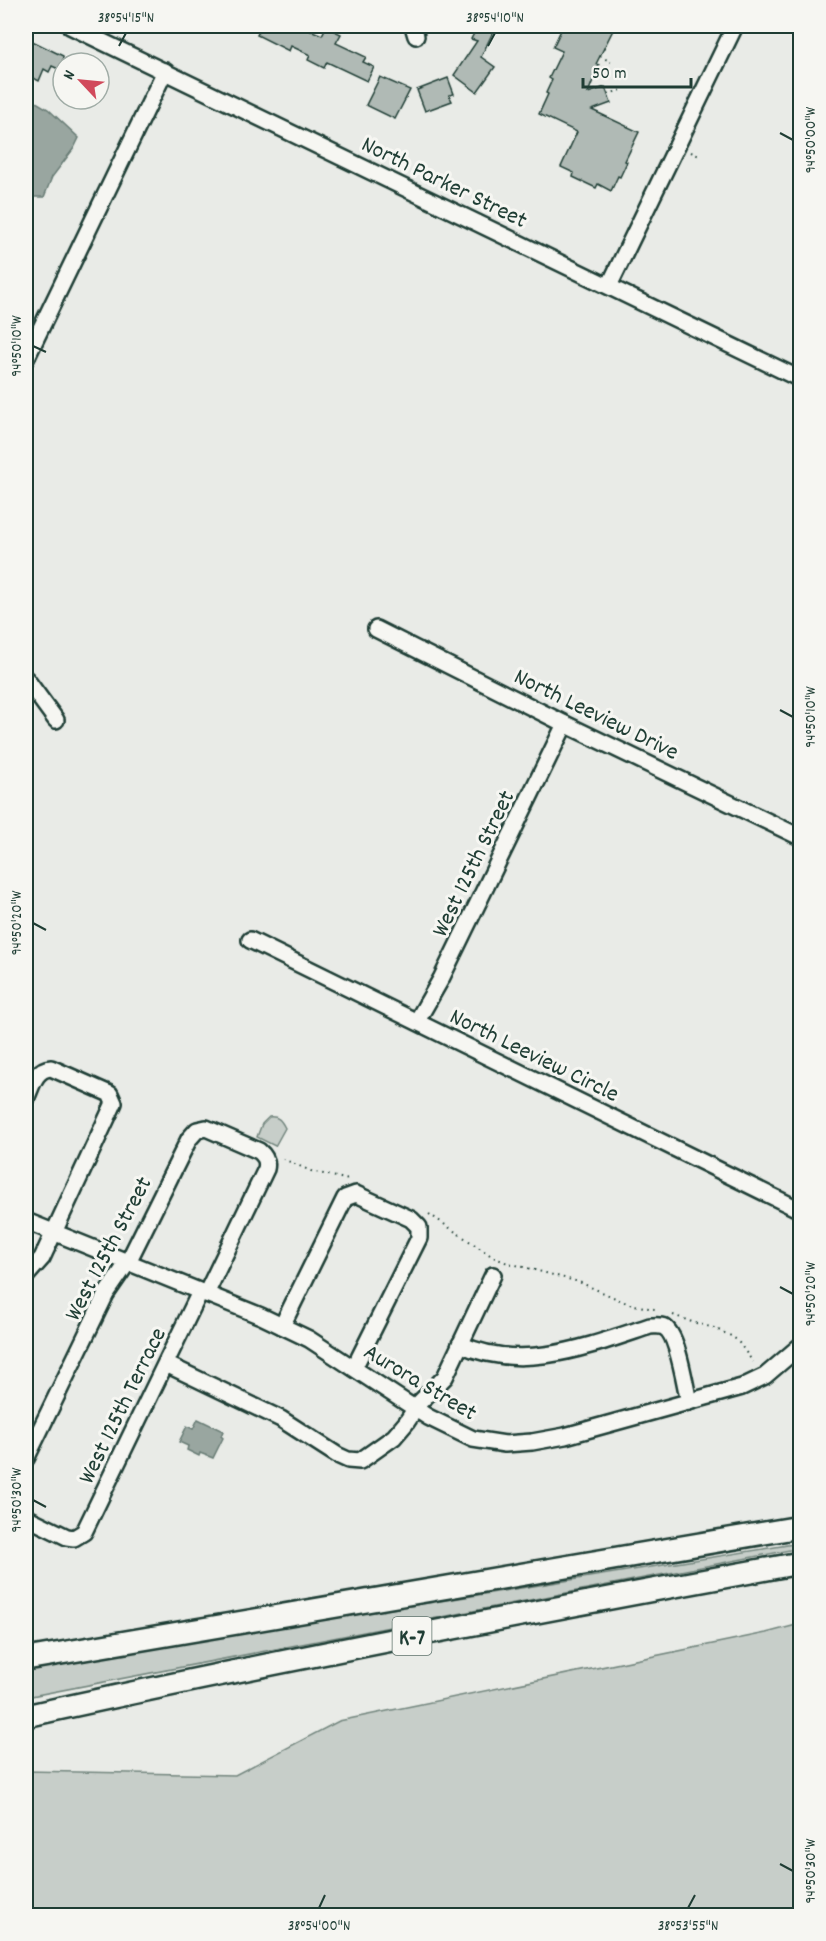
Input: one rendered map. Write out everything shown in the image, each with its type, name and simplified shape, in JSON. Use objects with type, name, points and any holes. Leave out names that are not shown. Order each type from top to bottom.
[{"type":"highway","name":"K-7","points":[[26,1659],[801,1527]]},
{"type":"highway","name":"K-7","points":[[26,1716],[186,1680],[601,1599],[801,1563]]},
{"type":"street","name":"North Parker Street","points":[[70,26],[801,379]]},
{"type":"street","points":[[609,286],[735,26]]},
{"type":"street","points":[[26,359],[165,71]]},
{"type":"street","name":"North Leeview Drive","points":[[376,629],[565,724],[801,837]]},
{"type":"street","points":[[26,679],[56,720]]},
{"type":"street","name":"West 125th Street","points":[[417,1021],[441,979],[565,724]]},
{"type":"street","name":"North Leeview Circle","points":[[250,940],[801,1210]]},
{"type":"street","points":[[26,1098],[40,1072],[47,1068],[110,1094],[114,1103],[42,1258],[26,1276]]},
{"type":"street","name":"West 125th Street","points":[[26,1460],[106,1294],[128,1262],[192,1133],[202,1128],[209,1129],[259,1151],[266,1159]]},
{"type":"street","name":"West 125th Terrace","points":[[26,1517],[67,1537],[74,1538],[84,1532],[165,1364],[266,1169],[266,1159]]},
{"type":"street","points":[[282,1326],[345,1198],[356,1194],[411,1219],[420,1231],[419,1238],[354,1368]]},
{"type":"street","name":"Aurora Street","points":[[26,1221],[282,1326],[309,1340],[440,1424],[473,1439],[505,1444],[565,1436],[742,1388],[765,1376],[801,1346]]},
{"type":"street","points":[[165,1364],[282,1419],[337,1455],[348,1460],[360,1461],[394,1437],[415,1409],[445,1377],[494,1275]]},
{"type":"street","points":[[460,1344],[477,1352],[489,1354],[545,1355],[564,1353],[650,1326],[660,1326],[666,1328],[673,1339],[689,1402]]},
{"type":"path","points":[[600,56],[611,62]]},
{"type":"path","points":[[608,94],[625,89]]},
{"type":"path","points":[[684,148],[701,157]]},
{"type":"path","points":[[283,1159],[311,1171],[354,1182]]},
{"type":"path","points":[[427,1213],[493,1257],[579,1282],[629,1304],[662,1311]]},
{"type":"path","points":[[670,1313],[731,1336],[737,1340],[753,1362]]},
{"type":"shaded area","points":[[26,96],[48,109],[79,138],[52,177],[44,197],[26,197]]},
{"type":"shaded area","points":[[269,1117],[279,1119],[285,1128],[275,1146],[257,1137],[262,1124]]},
{"type":"shaded area","points":[[198,1419],[223,1431],[221,1436],[223,1438],[213,1458],[200,1453],[199,1456],[187,1450],[188,1446],[179,1442],[187,1426],[193,1429]]},
{"type":"shaded area","points":[[800,1543],[800,1548],[26,1697],[26,1670]]},
{"type":"shaded area","points":[[800,1624],[800,1915],[26,1915],[26,1771],[235,1775],[339,1721],[766,1633]]},
{"type":"building","points":[[262,26],[301,26],[322,35],[326,27],[341,34],[336,43],[366,57],[363,62],[374,67],[367,81],[327,62],[324,68],[308,60],[310,55],[291,46],[289,51],[257,35]]},
{"type":"building","points":[[478,26],[496,26],[481,57],[495,67],[477,92],[454,75],[477,41],[471,39]]},
{"type":"building","points":[[563,26],[615,26],[596,64],[599,65],[588,93],[605,87],[611,103],[592,110],[639,132],[620,177],[618,176],[611,191],[598,184],[596,188],[573,177],[574,173],[561,167],[577,132],[539,114],[552,80],[549,78],[562,51],[553,47]]},
{"type":"building","points":[[26,38],[53,51],[51,68],[49,72],[44,69],[39,81],[26,74]]},
{"type":"building","points":[[380,77],[410,90],[395,119],[366,105]]},
{"type":"building","points":[[448,78],[454,94],[449,95],[452,101],[425,111],[417,90]]}]
